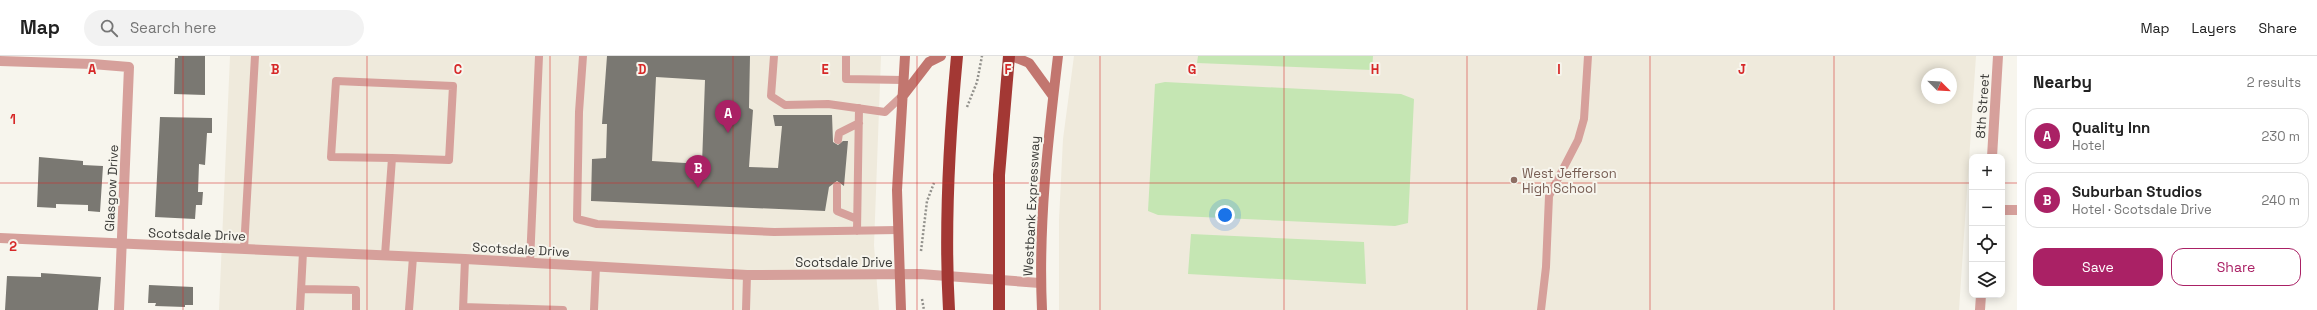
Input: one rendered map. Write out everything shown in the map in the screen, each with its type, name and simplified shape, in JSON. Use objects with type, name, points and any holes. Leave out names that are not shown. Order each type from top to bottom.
[{"type":"highway","points":[[949,310],[946,250],[949,141],[957,56]]},
{"type":"highway","points":[[999,310],[999,175],[1009,56]]},
{"type":"main road","points":[[901,310],[897,190],[901,97],[905,56]]},
{"type":"main road","points":[[901,97],[929,62],[941,56]]},
{"type":"main road","points":[[1012,56],[1029,63],[1054,96]]},
{"type":"main road","name":"Westbank Expressway","points":[[1042,310],[1040,283],[1044,176],[1058,56]]},
{"type":"street","name":"8th Street","points":[[1992,154],[1998,56]]},
{"type":"street","name":"Glasgow Drive","points":[[0,61],[129,67],[119,310]]},
{"type":"street","points":[[2005,210],[2017,210]]},
{"type":"street","name":"Scotsdale Drive","points":[[0,238],[413,256],[747,275],[920,274],[1040,283]]},
{"type":"street","points":[[1980,298],[1980,310]]},
{"type":"lane","points":[[244,249],[255,56]]},
{"type":"lane","points":[[530,262],[539,56]]},
{"type":"lane","points":[[583,56],[579,112],[577,220],[597,224],[751,231],[898,230]]},
{"type":"lane","points":[[774,56],[771,96],[785,105],[828,104],[885,112],[901,97]]},
{"type":"lane","points":[[846,56],[846,79],[903,80]]},
{"type":"lane","points":[[1541,310],[1546,267],[1549,196],[1578,140],[1584,119],[1588,56]]},
{"type":"lane","points":[[336,81],[453,86],[449,160],[392,158],[331,157],[336,81]]},
{"type":"lane","points":[[857,231],[859,108]]},
{"type":"lane","points":[[838,140],[839,133],[859,123]]},
{"type":"lane","points":[[385,255],[392,158]]},
{"type":"lane","points":[[837,186],[837,211],[857,219]]},
{"type":"lane","points":[[300,310],[303,252]]},
{"type":"lane","points":[[409,310],[413,256]]},
{"type":"lane","points":[[465,259],[463,309],[563,310]]},
{"type":"lane","points":[[594,310],[596,266]]},
{"type":"lane","points":[[746,310],[747,275]]},
{"type":"lane","points":[[301,289],[356,290],[356,310]]},
{"type":"path","points":[[922,299],[924,310]]},
{"type":"shaded area","points":[[230,56],[881,56],[874,245],[879,310],[219,310]]},
{"type":"shaded area","name":"West Jefferson High School","points":[[1074,56],[1976,56],[1959,310],[1059,310],[1059,220],[1063,139]]},
{"type":"green space","points":[[1198,56],[1373,56],[1372,70],[1197,63]]},
{"type":"green space","points":[[1165,82],[1401,94],[1414,99],[1408,223],[1395,226],[1158,215],[1148,211],[1155,84]]},
{"type":"green space","points":[[1191,234],[1364,242],[1366,284],[1188,274]]},
{"type":"building","points":[[178,56],[205,56],[205,95],[174,94],[175,58],[178,58]]},
{"type":"building","points":[[607,56],[750,56],[749,108],[753,110],[749,167],[778,168],[782,126],[775,126],[773,115],[832,115],[833,142],[838,145],[843,141],[848,141],[844,186],[837,181],[829,187],[825,211],[591,201],[592,159],[606,158],[607,124],[602,124]],"holes":[[[656,77],[705,80],[702,164],[652,161]]]},
{"type":"building","points":[[160,117],[212,118],[212,133],[207,133],[205,165],[199,164],[198,192],[203,192],[202,205],[196,205],[195,219],[155,217]]},
{"type":"building","points":[[39,157],[83,161],[83,165],[103,166],[100,212],[88,211],[88,205],[56,204],[56,208],[37,207]]},
{"type":"building","points":[[41,273],[101,277],[98,310],[5,310],[7,276],[41,277]]},
{"type":"building","points":[[149,285],[193,287],[193,305],[185,305],[185,307],[155,306],[156,303],[148,303]]},
{"type":"place","name":"Quality Inn","points":[[728,133]]},
{"type":"place","name":"West Jefferson High School","points":[[1514,180]]},
{"type":"place","name":"Suburban Studios","points":[[698,188]]}]
